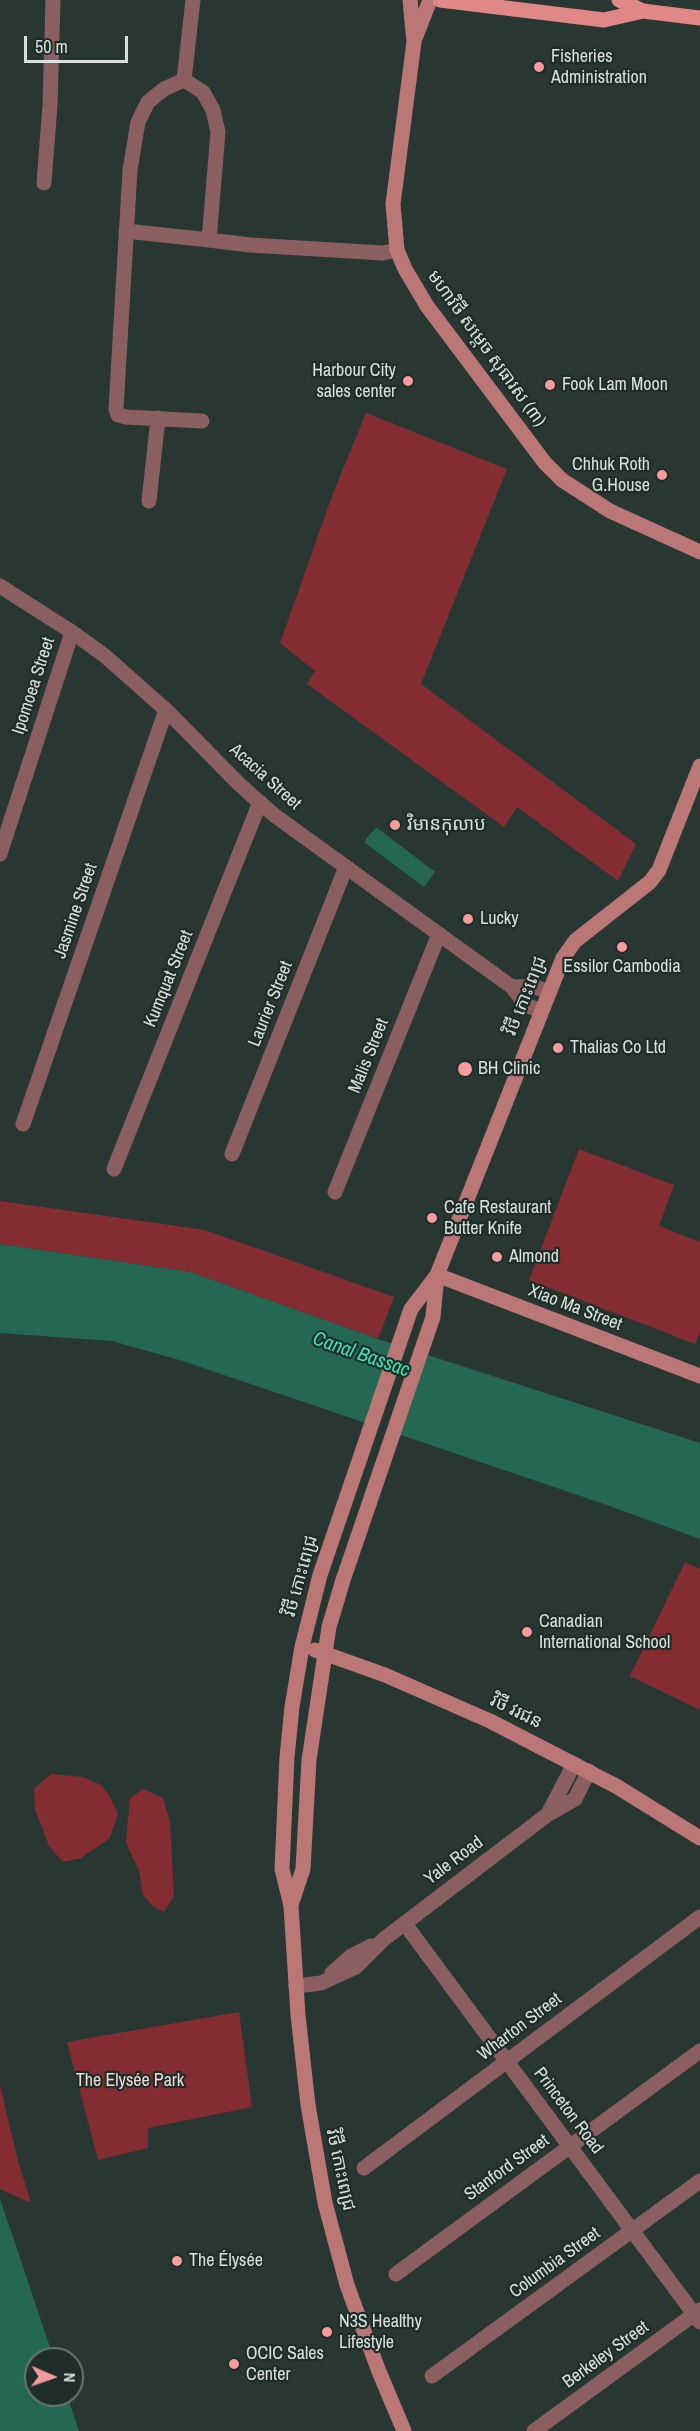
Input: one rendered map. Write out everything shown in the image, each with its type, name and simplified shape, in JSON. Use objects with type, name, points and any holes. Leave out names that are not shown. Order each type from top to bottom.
[{"type":"main road","name":"មហាវិថី សម្តេច សុធារស (៣)","points":[[410,0],[414,42],[393,204],[397,250],[427,306],[545,463],[562,480],[610,511],[700,552]]},
{"type":"main road","name":"មហាវិថី សម្តេច សុធារស (៣)","points":[[414,42],[430,0]]},
{"type":"main road","points":[[440,0],[604,20],[643,11]]},
{"type":"main road","points":[[620,0],[643,11],[700,18]]},
{"type":"main road","name":"វិថី កោះពេជ្រ","points":[[404,2431],[347,2285],[325,2203],[309,2114],[296,1986],[291,1906],[282,1869],[283,1808],[292,1707],[302,1647],[320,1575],[411,1309],[437,1275],[563,958],[575,941],[650,882],[659,870],[700,766]]},
{"type":"main road","name":"វិថី កោះពេជ្រ","points":[[291,1906],[303,1869],[309,1760],[324,1652],[335,1604],[433,1317],[437,1275]]},
{"type":"main road","name":"Xiao Ma Street","points":[[437,1275],[700,1376]]},
{"type":"main road","name":"វិថី វរជន","points":[[302,1647],[324,1652],[430,1694],[490,1721],[589,1771],[700,1838]]},
{"type":"street","points":[[44,183],[50,105],[53,0]]},
{"type":"street","points":[[184,80],[193,0]]},
{"type":"street","points":[[184,80],[164,89],[148,102],[138,122],[130,170],[116,409],[118,415],[126,417],[202,421]]},
{"type":"street","points":[[184,80],[203,92],[213,110],[218,132],[209,240]]},
{"type":"street","points":[[126,231],[250,245],[383,253],[397,250]]},
{"type":"street","points":[[149,501],[158,418]]},
{"type":"street","name":"Acacia Street","points":[[0,586],[72,632],[105,657],[166,710],[274,815],[512,987],[526,1005],[541,1011]]},
{"type":"street","name":"Ipomoea Street","points":[[0,854],[72,632]]},
{"type":"street","name":"Jasmine Street","points":[[23,1124],[166,710]]},
{"type":"street","name":"Kumquat Street","points":[[114,1169],[260,802]]},
{"type":"street","name":"Laurier Street","points":[[232,1155],[346,867]]},
{"type":"street","name":"Malis Street","points":[[335,1192],[439,934]]},
{"type":"street","points":[[512,987],[533,986],[548,992]]},
{"type":"street","name":"Yale Road","points":[[547,1815],[574,1764]]},
{"type":"street","name":"Yale Road","points":[[296,1986],[321,1983],[356,1967],[384,1939],[547,1815],[575,1799],[589,1771]]},
{"type":"street","name":"Wharton Street","points":[[364,2168],[700,1917]]},
{"type":"street","name":"Princeton Road","points":[[405,1924],[632,2230],[698,2315]]},
{"type":"street","name":"Stanford Street","points":[[396,2274],[700,2051]]},
{"type":"street","name":"Columbia Street","points":[[432,2376],[700,2181]]},
{"type":"street","name":"Berkeley Street","points":[[534,2431],[698,2315]]},
{"type":"green space","points":[[366,413],[507,469],[421,684],[636,844],[618,881],[517,807],[504,827],[307,684],[315,671],[280,643],[332,496]]},
{"type":"green space","points":[[579,1149],[674,1185],[659,1226],[700,1242],[700,1332],[695,1344],[529,1280]]},
{"type":"green space","points":[[0,1201],[205,1230],[394,1297],[378,1339],[190,1272],[0,1244]]},
{"type":"green space","points":[[685,1562],[700,1569],[700,1710],[630,1676]]},
{"type":"green space","points":[[51,1774],[83,1777],[101,1785],[118,1813],[110,1838],[81,1858],[63,1862],[49,1846],[35,1809],[34,1789]]},
{"type":"green space","points":[[143,1789],[163,1798],[170,1821],[174,1896],[164,1912],[153,1906],[143,1895],[139,1871],[126,1843],[130,1798]]},
{"type":"green space","name":"The Elysée Park","points":[[239,2012],[252,2107],[148,2128],[148,2148],[98,2160],[67,2042]]},
{"type":"green space","points":[[0,2085],[17,2157],[31,2203],[0,2189]]},
{"type":"water","points":[[376,827],[435,872],[424,887],[364,842]]},
{"type":"water","name":"Canal Bassac","points":[[0,1244],[190,1272],[378,1339],[700,1443],[700,1539],[607,1505],[183,1361],[112,1341],[0,1333]]},
{"type":"water","points":[[0,2199],[50,2347],[24,2347],[24,2407],[71,2407],[79,2431],[0,2431]]},
{"type":"pier","points":[[393,1341],[429,1352],[399,1437],[364,1425]]},
{"type":"place","name":"Fisheries Administration","points":[[539,67]]},
{"type":"place","name":"Harbour City sales center","points":[[408,381]]},
{"type":"place","name":"Fook Lam Moon","points":[[550,385]]},
{"type":"place","name":"Chhuk Roth G.House","points":[[662,475]]},
{"type":"place","name":"វិមានកុលាប","points":[[395,825]]},
{"type":"place","name":"Lucky","points":[[468,919]]},
{"type":"place","name":"Essilor Cambodia","points":[[622,947]]},
{"type":"place","name":"Thalias Co Ltd","points":[[558,1048]]},
{"type":"place","name":"BH Clinic","points":[[465,1069]]},
{"type":"place","name":"Cafe Restaurant Butter Knife","points":[[432,1218]]},
{"type":"place","name":"Almond","points":[[497,1257]]},
{"type":"place","name":"Canadian International School","points":[[527,1632]]},
{"type":"place","name":"The Élysée","points":[[177,2261]]},
{"type":"place","name":"N3S Healthy Lifestyle","points":[[327,2332]]},
{"type":"place","name":"OCIC Sales Center","points":[[234,2364]]}]
